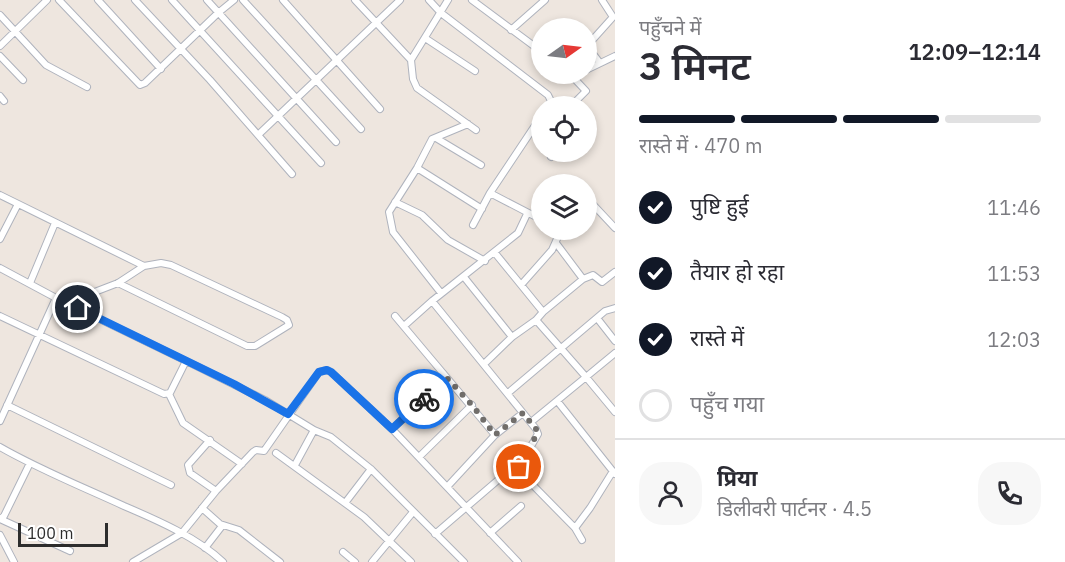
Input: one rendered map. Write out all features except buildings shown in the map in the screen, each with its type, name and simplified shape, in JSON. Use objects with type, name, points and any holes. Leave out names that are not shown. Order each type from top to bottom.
[{"type":"street","points":[[0,45],[47,0]]},
{"type":"street","points":[[59,0],[140,85],[145,83],[234,0]]},
{"type":"street","points":[[98,0],[160,69]]},
{"type":"street","points":[[135,0],[292,174]]},
{"type":"street","points":[[172,0],[321,163]]},
{"type":"street","points":[[207,0],[336,142]]},
{"type":"street","points":[[243,0],[361,129]]},
{"type":"street","points":[[283,0],[380,109]]},
{"type":"street","points":[[355,0],[411,60],[413,79],[417,88],[476,130]]},
{"type":"street","points":[[258,135],[400,0]]},
{"type":"street","points":[[429,0],[441,12],[549,96]]},
{"type":"street","points":[[411,60],[448,0]]},
{"type":"street","points":[[472,0],[531,44]]},
{"type":"street","points":[[511,30],[545,0]]},
{"type":"street","points":[[600,63],[587,46],[613,18],[602,0]]},
{"type":"street","points":[[0,15],[46,65],[87,87]]},
{"type":"street","points":[[425,38],[475,71]]},
{"type":"street","points":[[0,56],[23,80]]},
{"type":"street","points":[[597,64],[615,56]]},
{"type":"street","points":[[581,84],[586,92],[582,96]]},
{"type":"street","points":[[441,293],[393,232],[389,212],[432,139],[468,124]]},
{"type":"street","points":[[473,225],[490,193],[531,132]]},
{"type":"street","points":[[436,138],[481,165]]},
{"type":"street","points":[[417,168],[482,209]]},
{"type":"street","points":[[490,193],[531,216]]},
{"type":"street","points":[[0,195],[144,266]]},
{"type":"street","points":[[395,202],[422,215],[448,240],[485,261]]},
{"type":"street","points":[[0,239],[18,204]]},
{"type":"street","points":[[597,209],[615,228]]},
{"type":"street","points":[[404,326],[441,293],[485,261],[518,233],[527,214]]},
{"type":"street","points":[[30,283],[55,223]]},
{"type":"street","points":[[521,285],[552,250],[557,240]]},
{"type":"street","points":[[556,243],[583,279]]},
{"type":"street","points":[[495,253],[543,312]]},
{"type":"street","points":[[66,303],[118,283],[144,266],[161,263],[171,265],[282,317],[289,325],[255,346],[248,346],[118,283]]},
{"type":"street","points":[[0,268],[331,437],[371,469],[464,562]]},
{"type":"street","points":[[484,364],[512,337],[537,320],[543,312],[583,279],[593,275],[602,282],[615,272]]},
{"type":"street","points":[[464,277],[512,337]]},
{"type":"street","points":[[0,421],[56,298]]},
{"type":"street","points":[[432,301],[531,422],[537,434],[519,471],[575,528],[582,540]]},
{"type":"street","points":[[508,393],[608,309],[615,308]]},
{"type":"street","points":[[0,316],[164,394],[169,394]]},
{"type":"street","points":[[395,316],[495,435]]},
{"type":"street","points":[[597,318],[615,341]]},
{"type":"street","points":[[537,320],[586,378],[612,403],[615,412]]},
{"type":"street","points":[[531,422],[615,353]]},
{"type":"street","points":[[169,394],[186,361]]},
{"type":"street","points":[[132,562],[182,533],[216,491],[242,464],[255,451],[264,451],[319,372],[327,370],[392,429],[518,562]]},
{"type":"street","points":[[392,429],[447,378]]},
{"type":"street","points":[[169,394],[183,423],[242,464]]},
{"type":"street","points":[[558,402],[614,473],[575,528]]},
{"type":"street","points":[[7,405],[171,485]]},
{"type":"street","points":[[419,457],[472,405]]},
{"type":"street","points":[[447,486],[495,435],[523,413]]},
{"type":"street","points":[[296,465],[314,430]]},
{"type":"street","points":[[210,440],[188,465],[188,469],[190,473],[216,491]]},
{"type":"street","points":[[0,447],[30,463],[158,520],[182,533],[224,562]]},
{"type":"street","points":[[276,453],[296,465],[364,517],[411,562]]},
{"type":"street","points":[[30,463],[4,516],[0,519],[70,551]]},
{"type":"street","points":[[345,503],[371,469]]},
{"type":"street","points":[[435,534],[498,480]]},
{"type":"street","points":[[490,533],[521,506]]},
{"type":"street","points":[[202,508],[222,526],[239,530],[280,562]]},
{"type":"street","points":[[372,562],[413,512]]},
{"type":"street","points":[[205,548],[222,526]]},
{"type":"street","points":[[0,536],[14,562]]},
{"type":"street","points":[[343,552],[355,562]]},
{"type":"way so far","points":[[424,399],[447,378],[495,435],[523,413],[536,429],[537,434],[519,467]]},
{"type":"route","points":[[78,308],[234,384],[288,414],[319,372],[323,370],[331,372],[392,429],[424,399]]}]
